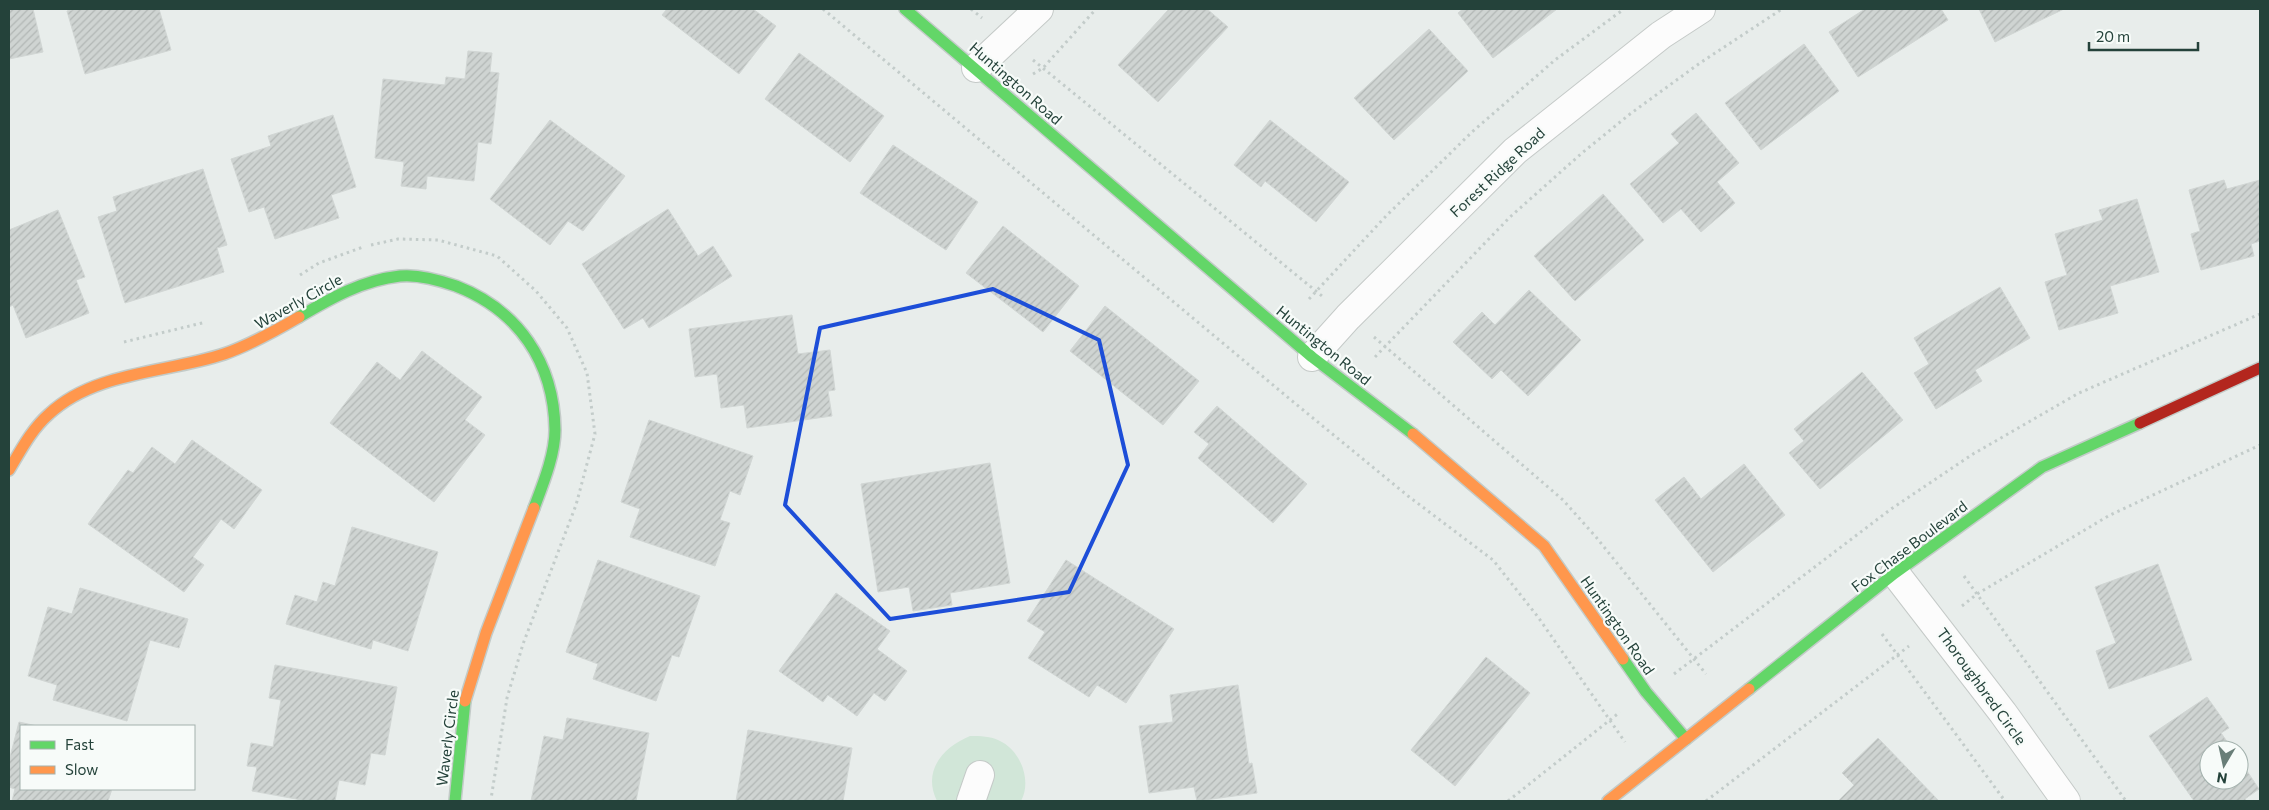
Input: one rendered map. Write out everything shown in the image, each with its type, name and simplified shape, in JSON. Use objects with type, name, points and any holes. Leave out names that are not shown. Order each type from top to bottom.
[{"type":"street","name":"Huntington Road","points":[[905,9],[1312,357],[1416,436],[1544,546],[1646,692],[1686,739]]},
{"type":"street","points":[[976,68],[1039,9]]},
{"type":"street","name":"Forest Ridge Road","points":[[1312,357],[1348,317],[1515,152],[1661,35],[1701,9]]},
{"type":"street","name":"Waverly Circle","points":[[9,470],[14,457],[35,429],[60,404],[109,380],[223,355],[271,336],[321,302],[375,278],[422,275],[455,284],[500,307],[530,340],[548,385],[555,432],[542,489],[508,573],[467,690],[455,801]]},
{"type":"street","name":"Fox Chase Boulevard","points":[[1608,801],[1895,573],[2042,467],[2260,368]]},
{"type":"street","name":"Thoroughbred Circle","points":[[1895,573],[1938,626],[2066,801]]},
{"type":"street","points":[[971,801],[980,775]]},
{"type":"path","points":[[823,9],[1312,418],[1408,496],[1493,560],[1538,617],[1626,742]]},
{"type":"path","points":[[973,9],[1042,68],[1385,346],[1563,500],[1706,674]]},
{"type":"path","points":[[1033,74],[1042,68],[1096,9]]},
{"type":"path","points":[[1309,299],[1315,290],[1386,216],[1472,132],[1555,60],[1624,9]]},
{"type":"path","points":[[1374,357],[1510,217],[1582,154],[1630,114],[1700,63],[1782,9]]},
{"type":"path","points":[[295,278],[319,263],[355,248],[398,239],[438,240],[497,256],[536,291],[567,328],[587,373],[595,434],[576,505],[524,644],[507,698],[490,801]]},
{"type":"path","points":[[1508,801],[1646,692],[1694,659],[1891,509],[1973,454],[2079,393],[2260,314]]},
{"type":"path","points":[[116,344],[209,321]]},
{"type":"path","points":[[1706,801],[1896,654],[1938,626],[1977,594],[2110,515],[2260,445]]},
{"type":"path","points":[[1964,576],[2126,801]]},
{"type":"path","points":[[1882,634],[2005,801]]},
{"type":"highlighted area","points":[[993,289],[1099,340],[1128,465],[1069,592],[890,619],[785,505],[820,328]]},
{"type":"green space","points":[[970,736],[996,739],[1014,752],[1019,759],[1025,776],[1024,793],[1021,801],[937,801],[932,780],[938,761],[951,747]]},
{"type":"building","points":[[9,9],[33,9],[43,52],[9,59]]},
{"type":"building","points":[[76,9],[159,9],[171,50],[85,74],[67,11]]},
{"type":"building","points":[[667,9],[753,9],[776,26],[739,74],[662,15]]},
{"type":"building","points":[[1169,9],[1207,9],[1228,27],[1158,102],[1118,65]]},
{"type":"building","points":[[1463,9],[1557,9],[1493,58],[1458,13]]},
{"type":"building","points":[[1865,9],[1941,9],[1948,20],[1858,77],[1829,32]]},
{"type":"building","points":[[1979,9],[2064,9],[1995,42]]},
{"type":"building","points":[[1429,29],[1468,71],[1394,140],[1354,98]]},
{"type":"building","points":[[1804,44],[1839,91],[1761,150],[1725,103]]},
{"type":"building","points":[[468,51],[492,53],[490,72],[499,73],[491,144],[478,142],[474,181],[427,176],[426,189],[401,186],[404,162],[375,158],[383,79],[445,85],[446,77],[465,79]]},
{"type":"building","points":[[799,53],[884,116],[850,162],[765,99]]},
{"type":"building","points":[[1696,113],[1739,163],[1717,182],[1735,203],[1701,232],[1681,209],[1663,223],[1630,184],[1679,143],[1671,134]]},
{"type":"building","points":[[333,115],[356,187],[331,195],[339,218],[275,239],[264,207],[249,212],[231,159],[271,146],[268,136]]},
{"type":"building","points":[[550,120],[625,176],[583,231],[568,221],[550,245],[490,199]]},
{"type":"building","points":[[1270,120],[1349,182],[1316,222],[1265,181],[1261,187],[1234,165]]},
{"type":"building","points":[[893,145],[978,202],[946,250],[860,193]]},
{"type":"building","points":[[203,169],[227,245],[217,248],[224,272],[125,303],[98,217],[117,211],[113,197]]},
{"type":"building","points":[[2224,180],[2227,189],[2260,180],[2260,241],[2251,244],[2254,256],[2201,270],[2191,234],[2200,231],[2189,190]]},
{"type":"building","points":[[1603,194],[1644,240],[1575,301],[1534,256]]},
{"type":"building","points":[[2137,199],[2159,272],[2110,286],[2118,313],[2059,330],[2045,282],[2067,275],[2055,234],[2103,220],[2099,210]]},
{"type":"building","points":[[668,209],[698,256],[713,246],[732,276],[649,328],[643,318],[624,329],[582,264]]},
{"type":"building","points":[[58,210],[85,277],[76,280],[89,313],[26,338],[13,305],[9,307],[9,230]]},
{"type":"building","points":[[1003,226],[1079,286],[1043,332],[966,273]]},
{"type":"building","points":[[2000,287],[2030,338],[1975,370],[1982,381],[1936,409],[1914,373],[1929,364],[1914,338]]},
{"type":"building","points":[[1529,290],[1581,340],[1528,396],[1501,370],[1492,379],[1453,342],[1482,312],[1495,325]]},
{"type":"building","points":[[1105,306],[1199,381],[1163,425],[1070,351]]},
{"type":"building","points":[[792,315],[798,354],[830,350],[835,390],[828,391],[832,416],[747,428],[744,405],[721,408],[717,374],[695,377],[689,329]]},
{"type":"building","points":[[422,351],[482,397],[465,420],[485,435],[434,502],[330,423],[377,362],[400,380]]},
{"type":"building","points":[[1862,372],[1903,420],[1820,489],[1789,453],[1804,441],[1794,429]]},
{"type":"building","points":[[1217,406],[1307,484],[1273,523],[1198,458],[1209,444],[1194,432]]},
{"type":"building","points":[[649,420],[753,456],[740,495],[730,491],[720,520],[730,523],[715,566],[630,537],[640,509],[621,502]]},
{"type":"building","points":[[192,440],[262,490],[234,529],[221,519],[193,557],[204,565],[184,592],[88,524],[128,470],[133,473],[152,447],[175,464]]},
{"type":"building","points":[[990,463],[1010,583],[950,593],[952,605],[913,611],[909,587],[878,592],[861,484]]},
{"type":"building","points":[[1744,464],[1785,515],[1713,572],[1655,500],[1684,477],[1701,499]]},
{"type":"building","points":[[352,527],[438,552],[408,651],[373,640],[371,649],[286,624],[295,595],[317,602],[323,582],[335,586]]},
{"type":"building","points":[[598,560],[700,596],[679,657],[672,655],[656,701],[593,679],[598,664],[566,652]]},
{"type":"building","points":[[1066,560],[1174,629],[1126,703],[1097,685],[1089,697],[1028,658],[1045,632],[1027,621]]},
{"type":"building","points":[[2158,564],[2192,660],[2109,689],[2096,651],[2116,643],[2095,587]]},
{"type":"building","points":[[80,588],[188,619],[179,648],[150,640],[127,721],[53,700],[57,685],[28,676],[48,607],[72,614]]},
{"type":"building","points":[[836,593],[890,631],[877,649],[907,671],[885,701],[874,693],[857,716],[828,695],[823,702],[779,671]]},
{"type":"building","points":[[1486,657],[1530,693],[1455,786],[1411,750]]},
{"type":"building","points":[[275,665],[397,687],[385,755],[371,753],[365,785],[339,780],[335,801],[307,801],[252,791],[257,767],[247,766],[251,743],[273,747],[281,700],[269,698]]},
{"type":"building","points":[[1238,685],[1249,764],[1252,763],[1257,793],[1197,801],[1194,787],[1149,793],[1139,726],[1173,722],[1170,695]]},
{"type":"building","points":[[2207,697],[2229,728],[2221,733],[2226,740],[2199,740],[2199,790],[2249,790],[2249,774],[2259,789],[2245,799],[2247,801],[2194,801],[2149,736]]},
{"type":"building","points":[[567,718],[649,733],[636,801],[531,801],[544,736],[563,740]]},
{"type":"building","points":[[19,722],[32,725],[20,725],[20,790],[112,790],[108,801],[12,801],[15,789],[9,787],[9,761]]},
{"type":"building","points":[[748,730],[852,748],[843,801],[736,801]]},
{"type":"building","points":[[1878,738],[1939,801],[1838,801],[1854,785],[1842,773]]},
{"type":"traffic: fast","points":[[905,9],[1312,357],[1413,434]]},
{"type":"traffic: fast","points":[[299,317],[335,297],[360,286],[373,281],[400,276],[429,278],[456,286],[478,296],[497,309],[514,324],[540,361],[548,382],[553,405],[555,430],[553,449],[534,508]]},
{"type":"traffic: fast","points":[[1749,689],[1895,573],[2042,467],[2140,423]]},
{"type":"traffic: fast","points":[[1623,659],[1646,692],[1686,739]]},
{"type":"traffic: fast","points":[[455,801],[465,701]]},
{"type":"traffic: slow","points":[[9,470],[37,427],[49,414],[67,400],[88,389],[110,381],[224,354],[253,342],[299,317]]},
{"type":"traffic: slow","points":[[1413,434],[1544,546],[1623,659]]},
{"type":"traffic: slow","points":[[465,701],[486,633],[534,508]]},
{"type":"traffic: slow","points":[[1608,801],[1749,689]]},
{"type":"traffic: jam","points":[[2140,423],[2260,368]]}]
